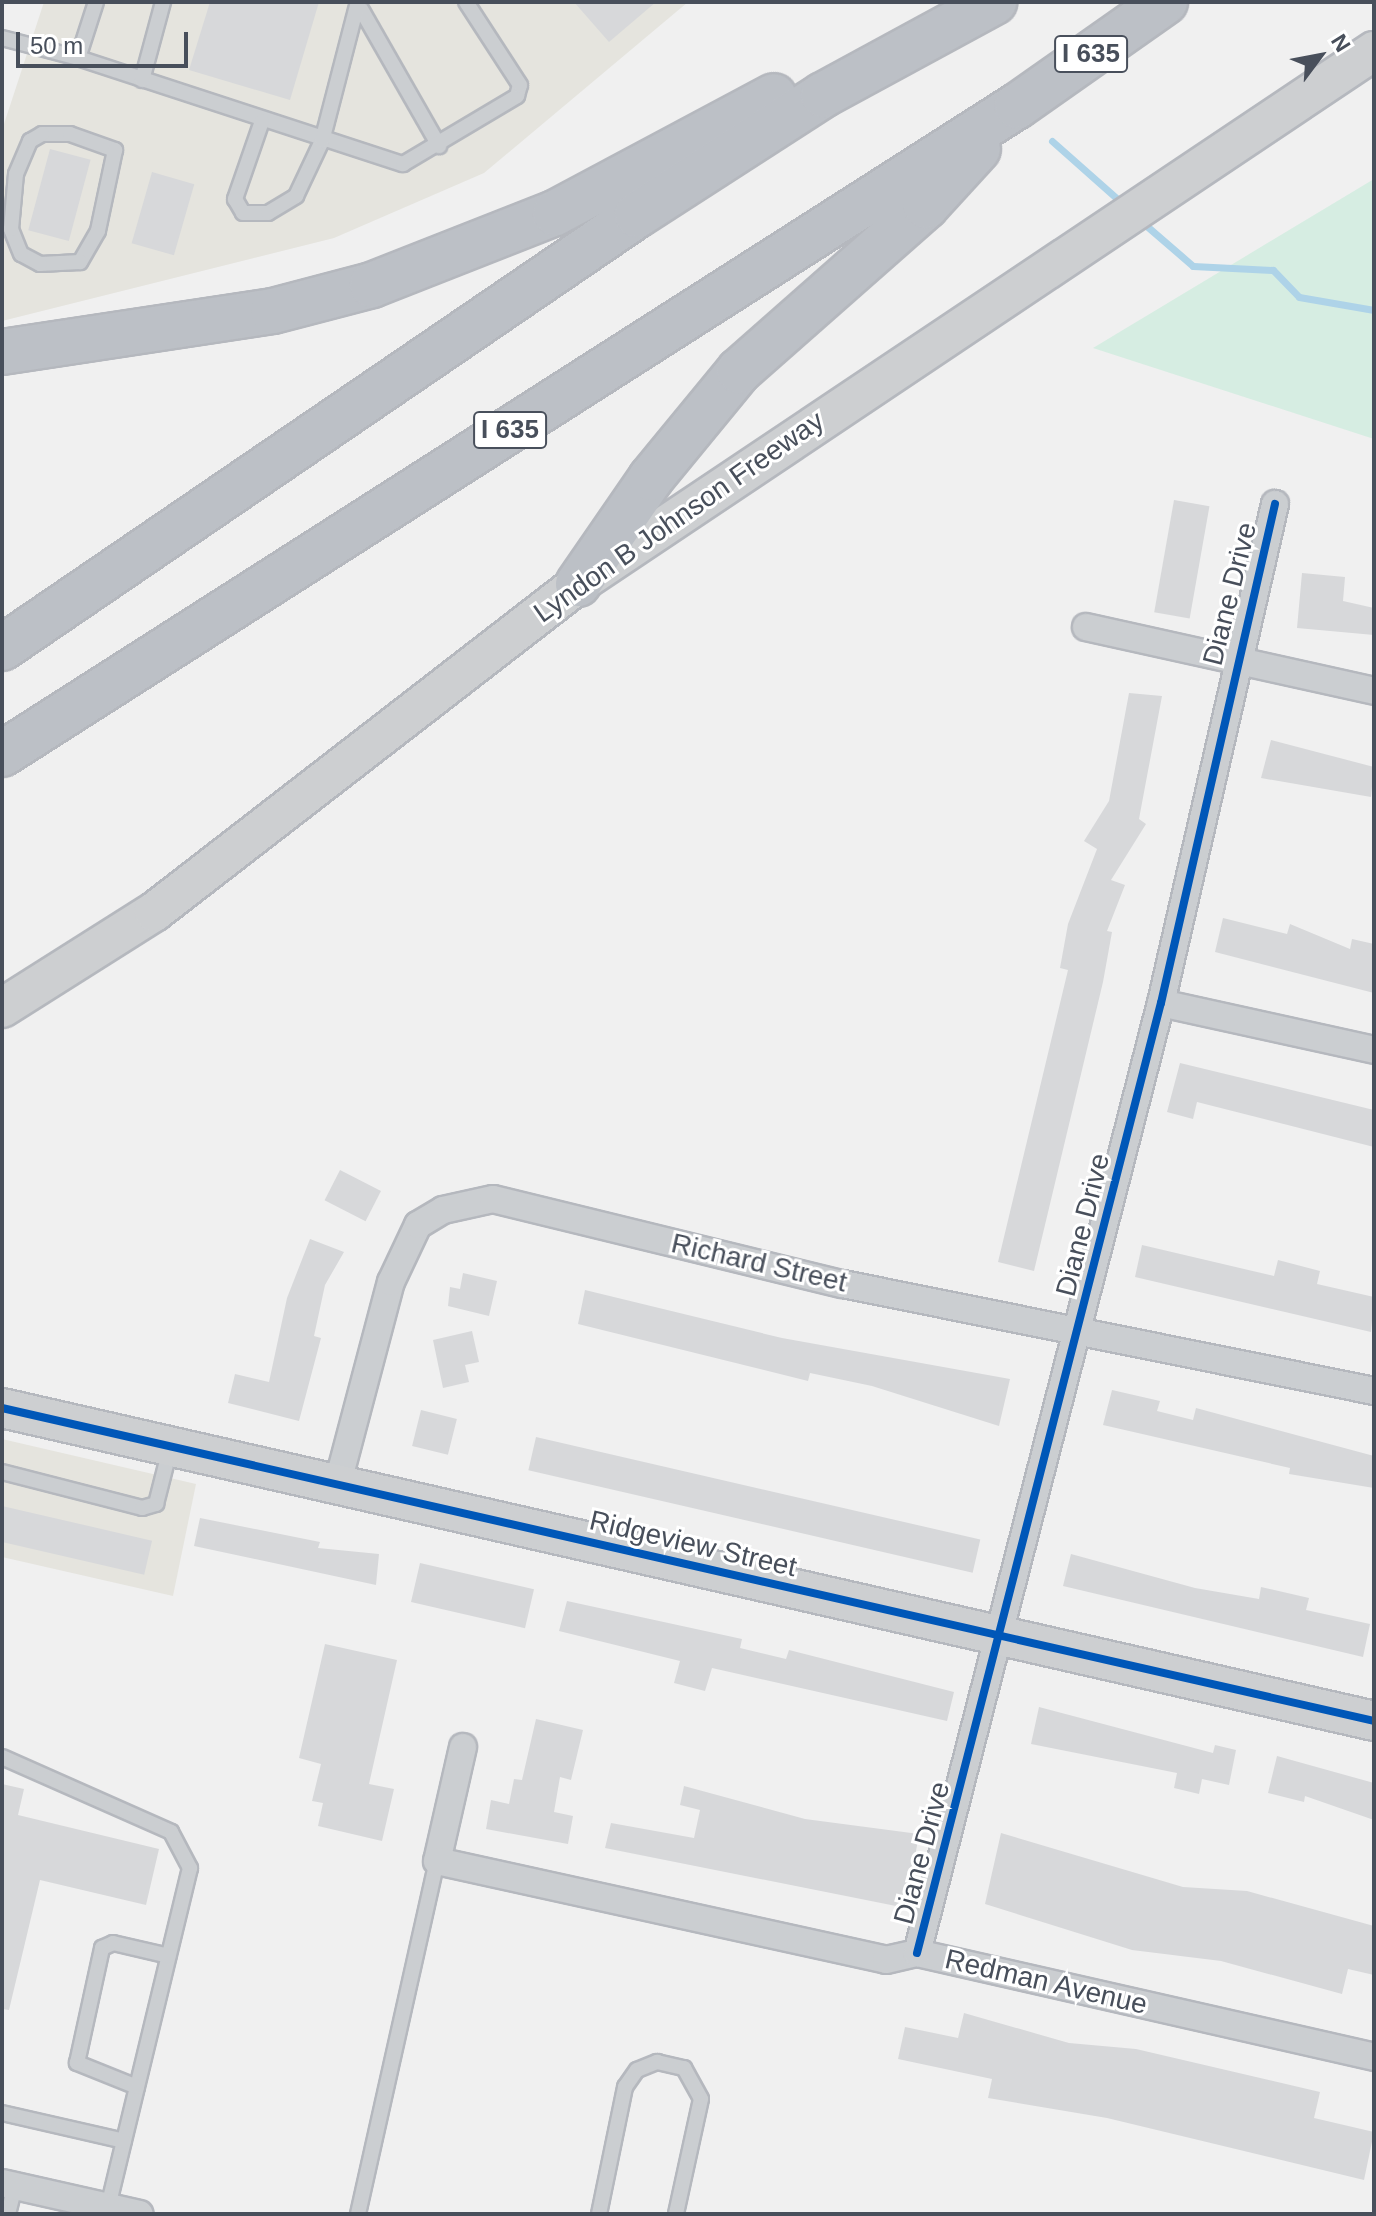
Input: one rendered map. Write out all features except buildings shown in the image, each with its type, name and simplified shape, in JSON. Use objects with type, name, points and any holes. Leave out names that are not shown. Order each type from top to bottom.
[{"type":"highway","points":[[2,352],[273,311],[458,256],[818,72],[982,2]]},
{"type":"highway","points":[[2,648],[650,207],[823,95],[994,2]]},
{"type":"highway","name":"I 635","points":[[2,754],[1017,106],[1165,2]]},
{"type":"highway","points":[[578,584],[651,478],[739,371],[926,206],[1017,106]]},
{"type":"main road","name":"Lyndon B Johnson Freeway","points":[[2,1008],[154,912],[578,584],[1073,248],[1217,161],[1374,51]]},
{"type":"main road","name":"Ridgeview Street","points":[[2,1408],[170,1449],[1374,1721]]},
{"type":"street","name":"Diane Drive","points":[[917,1953],[1161,1003],[1237,655],[1275,504]]},
{"type":"street","points":[[1086,627],[1237,655],[1374,691]]},
{"type":"street","points":[[1161,1003],[1374,1050]]},
{"type":"street","name":"Richard Street","points":[[337,1486],[391,1282],[418,1225],[443,1210],[493,1199],[843,1284],[1080,1326],[1374,1391]]},
{"type":"street","points":[[437,1861],[463,1747]]},
{"type":"street","name":"Redman Avenue","points":[[437,1861],[886,1960],[917,1953],[1374,2057]]},
{"type":"street","points":[[8,2184],[107,2211],[140,2214]]},
{"type":"lane","points":[[78,58],[96,2]]},
{"type":"lane","points":[[142,80],[163,2]]},
{"type":"lane","points":[[2,38],[78,58],[322,141],[403,164],[439,146],[517,96],[520,85],[466,2]]},
{"type":"lane","points":[[262,121],[235,199],[243,213],[268,213],[296,196],[322,141],[359,6]]},
{"type":"lane","points":[[359,6],[439,146]]},
{"type":"lane","points":[[42,134],[70,134],[115,150],[98,231],[80,262],[40,264],[21,254],[11,229],[9,172],[30,141],[42,134]]},
{"type":"lane","points":[[2,1472],[142,1508],[156,1504],[170,1449]]},
{"type":"lane","points":[[2,1757],[171,1832],[190,1868],[107,2211]]},
{"type":"lane","points":[[358,2214],[437,1861]]},
{"type":"lane","points":[[137,2087],[77,2063],[102,1948],[113,1943],[169,1956]]},
{"type":"lane","points":[[599,2214],[625,2087],[637,2070],[657,2062],[684,2068],[701,2099],[676,2214]]},
{"type":"lane","points":[[2,2113],[124,2141]]},
{"type":"lane","points":[[8,2184],[8,2214]]},
{"type":"shaded area","points":[[44,2],[688,2],[484,173],[334,238],[2,321],[2,130]]},
{"type":"shaded area","points":[[2,1439],[196,1484],[173,1596],[2,1557]]},
{"type":"green space","points":[[1374,179],[1374,439],[1093,348]]},
{"type":"waterway","points":[[1052,141],[1124,205]]},
{"type":"waterway","points":[[1142,222],[1193,266],[1273,270],[1299,297],[1374,310]]},
{"type":"cycle path","points":[[917,1953],[1161,1003],[1275,504]]},
{"type":"cycle path","points":[[2,1408],[1374,1721]]}]
